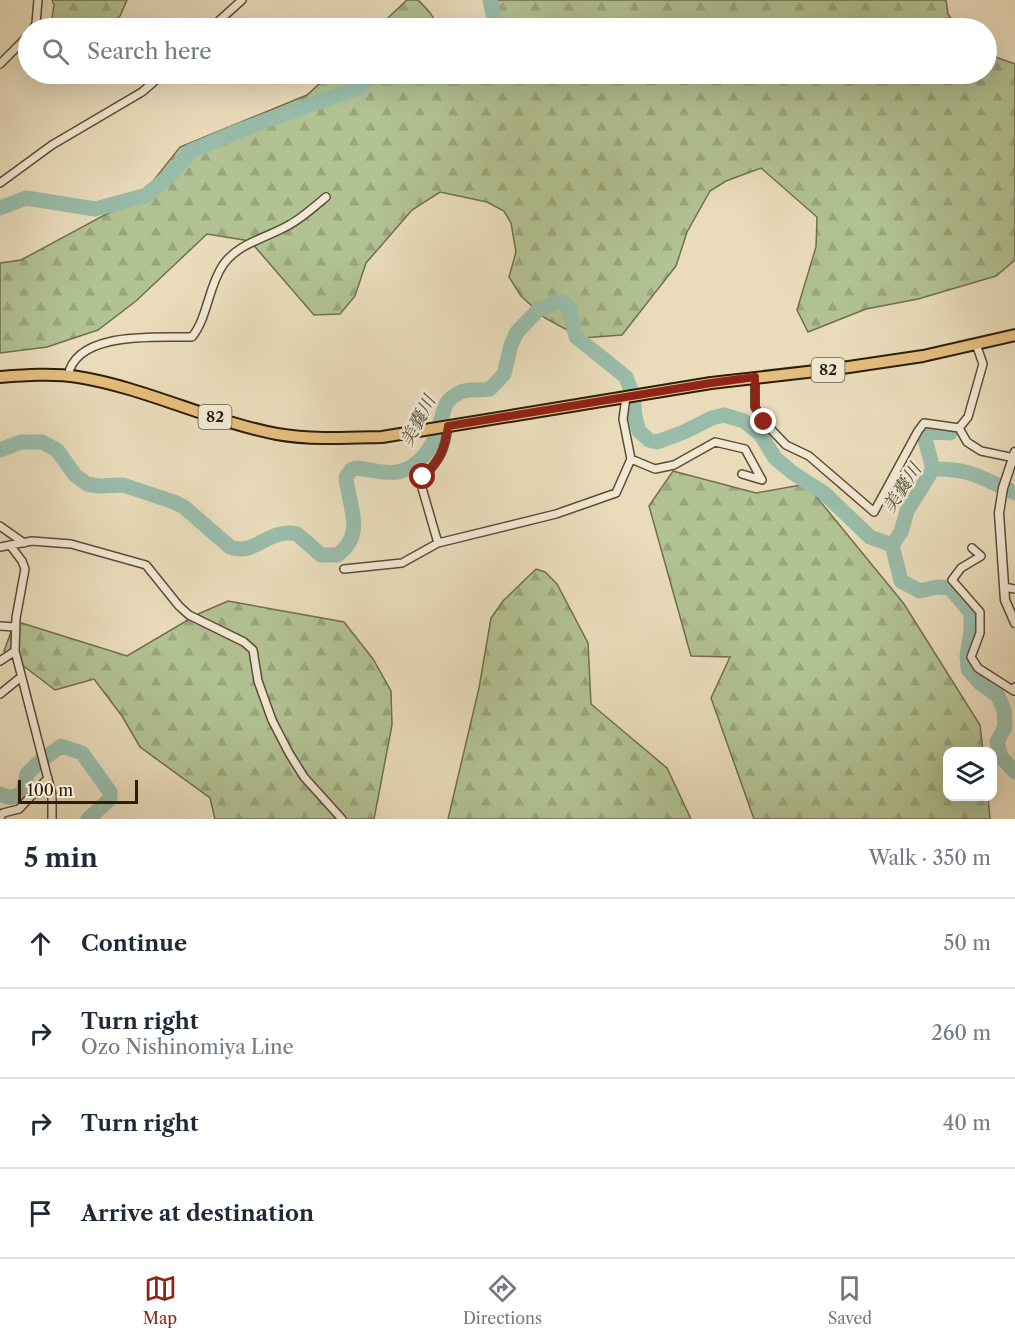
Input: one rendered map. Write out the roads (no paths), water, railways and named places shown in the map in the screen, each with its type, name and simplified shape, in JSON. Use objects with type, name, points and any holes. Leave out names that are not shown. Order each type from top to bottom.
[{"type":"main road","name":"82","points":[[0,377],[68,376],[120,387],[232,423],[279,434],[330,439],[382,437],[755,377],[842,369],[923,356],[1015,335]]},
{"type":"street","points":[[36,18],[38,0]]},
{"type":"street","points":[[222,18],[242,0]]},
{"type":"street","points":[[0,64],[18,46]]},
{"type":"street","points":[[0,183],[52,145],[142,92],[151,84]]},
{"type":"street","points":[[68,376],[69,368],[80,356],[111,340],[192,337],[198,330],[210,294],[223,266],[237,249],[292,224],[326,197]]},
{"type":"street","points":[[959,428],[968,417],[983,364],[976,344]]},
{"type":"street","points":[[755,377],[755,407],[764,422],[786,445],[809,456],[874,512],[924,423],[959,428]]},
{"type":"street","points":[[344,569],[402,563],[438,543],[556,514],[616,493],[631,459],[623,418],[631,396]]},
{"type":"street","points":[[438,543],[422,488],[423,477],[437,463],[446,446],[447,426]]},
{"type":"street","points":[[959,428],[967,442],[981,451],[1014,456],[1003,488],[999,513],[1005,600],[1015,623]]},
{"type":"street","points":[[631,459],[655,469],[674,465],[716,442],[745,449],[762,480],[742,474]]},
{"type":"street","points":[[0,526],[24,543]]},
{"type":"street","points":[[0,547],[24,543],[71,544],[146,565],[189,615],[244,642],[253,651],[258,681],[272,720],[289,753],[304,777],[342,819]]},
{"type":"street","points":[[10,545],[25,569],[15,627],[15,651],[52,795],[52,819]]},
{"type":"street","points":[[972,548],[981,556],[961,568],[952,580],[980,612],[980,633],[971,657],[978,668],[1014,691],[1015,687]]},
{"type":"street","points":[[1004,587],[1015,589]]},
{"type":"street","points":[[0,626],[15,627]]},
{"type":"street","points":[[0,661],[15,651]]},
{"type":"street","points":[[0,694],[21,677]]},
{"type":"street","points":[[0,818],[3,813],[19,809],[48,778]]},
{"type":"waterway","points":[[490,0],[494,18]]},
{"type":"waterway","points":[[0,208],[26,198],[95,209],[147,195],[169,176],[191,151],[243,129],[358,88],[362,84]]},
{"type":"waterway","name":"美嚢川","points":[[0,450],[21,442],[42,442],[57,450],[75,475],[87,484],[123,485],[174,502],[184,507],[230,547],[247,548],[278,534],[287,533],[297,534],[321,555],[337,555],[346,547],[354,528],[346,477],[351,470],[356,468],[397,472],[412,466],[424,456],[433,442],[449,400],[463,391],[490,389],[504,374],[511,345],[517,332],[538,310],[557,302],[563,302],[569,308],[576,337],[626,377],[633,395],[639,431],[649,440],[657,442],[724,415],[744,421],[760,434],[775,458],[824,493],[870,537],[892,545],[901,532],[907,511],[933,469],[967,472],[1015,493]]},
{"type":"waterway","points":[[933,469],[924,435],[928,431],[950,433]]},
{"type":"waterway","points":[[892,545],[901,581],[920,591],[937,587],[950,588],[971,613],[968,669],[980,683],[998,696],[1004,710],[1005,727],[997,742],[1001,757],[1015,772]]},
{"type":"waterway","points":[[0,794],[12,797],[23,792],[27,774],[61,746],[82,753],[110,792],[110,799],[88,819]]}]
